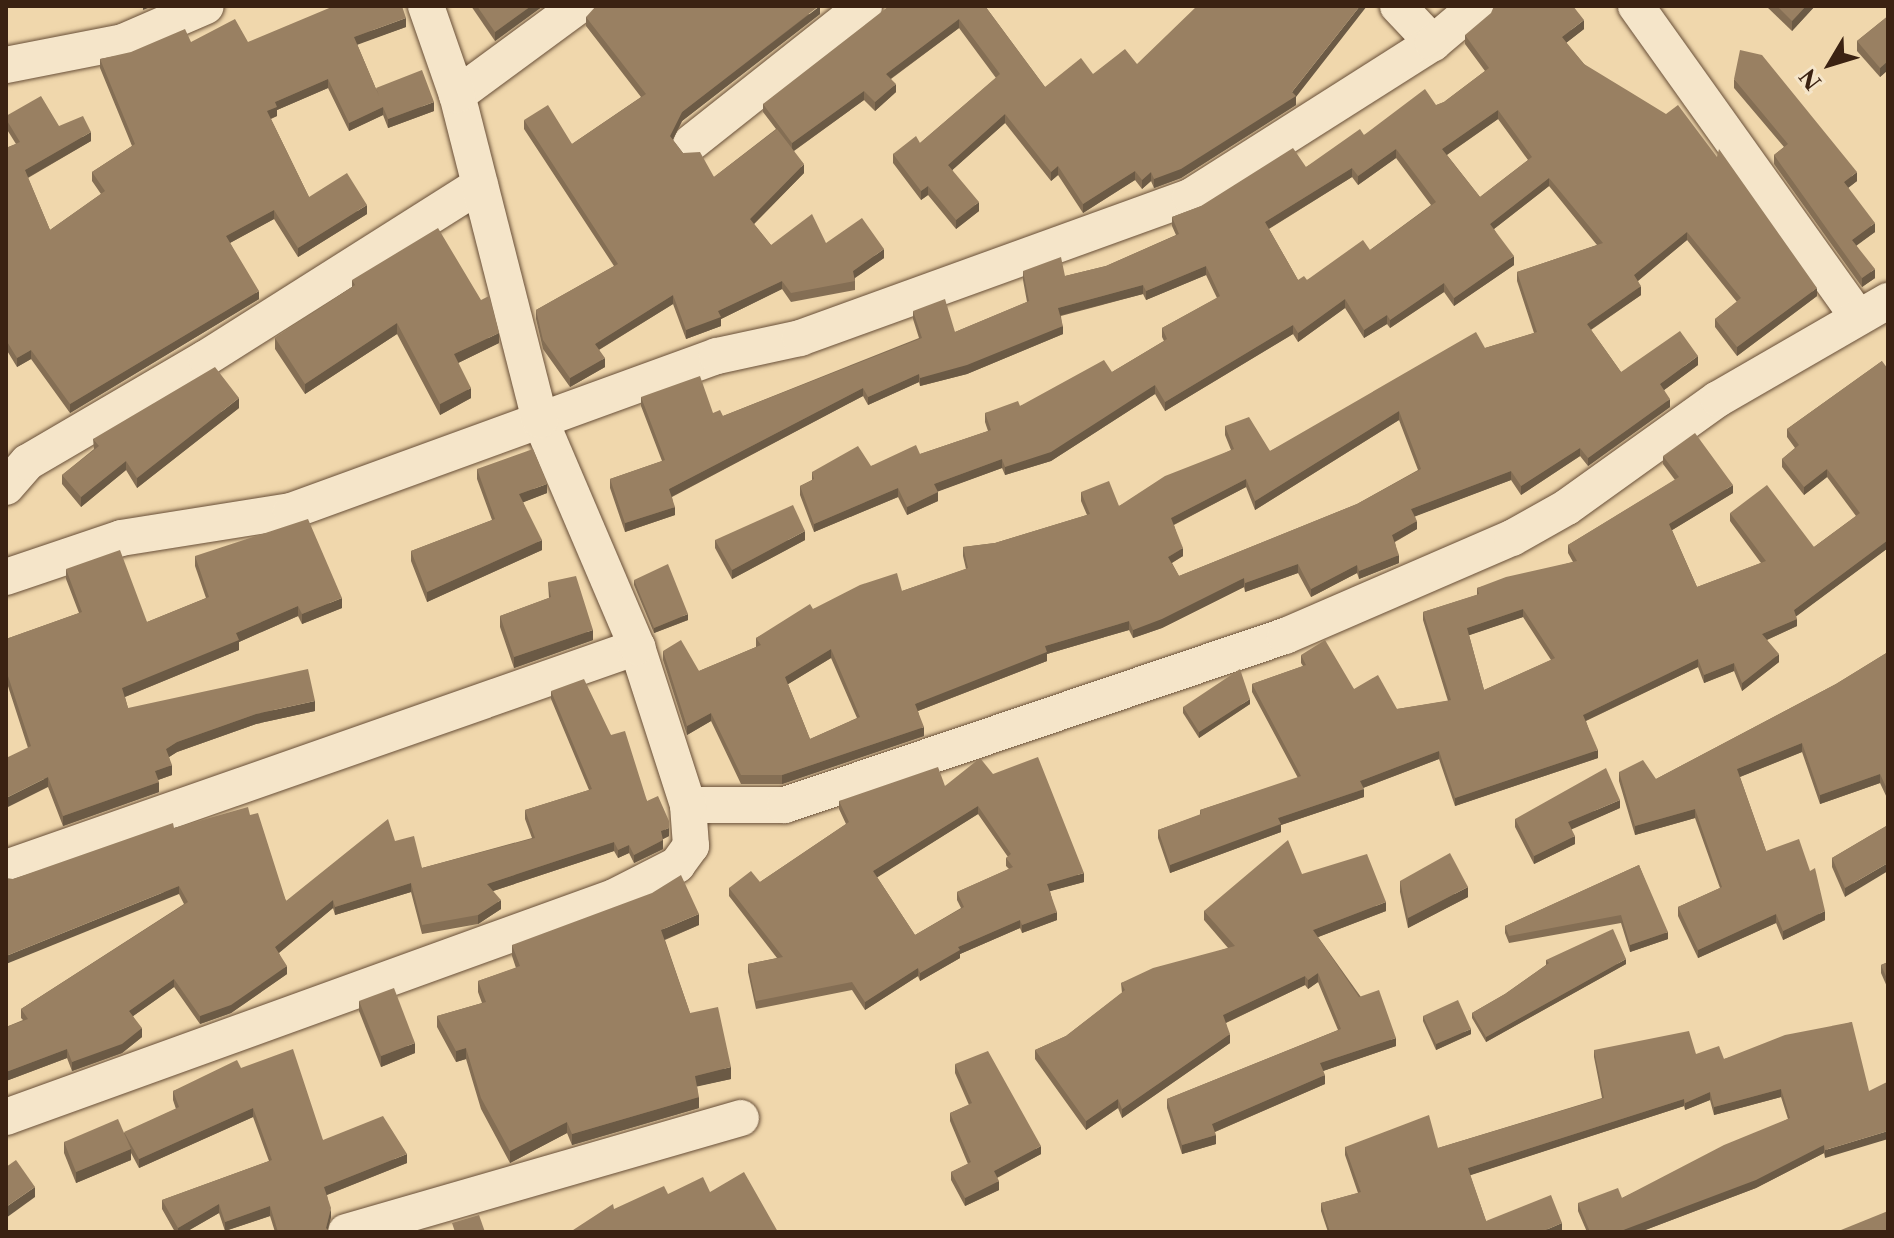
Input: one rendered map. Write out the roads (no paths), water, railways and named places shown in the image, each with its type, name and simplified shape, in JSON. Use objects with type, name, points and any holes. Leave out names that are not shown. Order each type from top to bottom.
[{"type":"street","points":[[6,65],[123,42],[206,6]]},
{"type":"street","points":[[6,1117],[614,897],[677,865],[691,846],[688,805],[637,647],[540,420],[457,95],[426,6]]},
{"type":"street","points":[[457,95],[578,6]]},
{"type":"street","points":[[691,143],[864,6]]},
{"type":"street","points":[[1398,6],[1433,43]]},
{"type":"street","points":[[6,577],[121,538],[291,511],[717,356],[800,338],[1190,197],[1433,43],[1477,6]]},
{"type":"street","points":[[688,805],[785,805],[1285,636],[1512,538],[1567,507],[1718,399],[1873,309],[1636,6]]},
{"type":"street","points":[[6,487],[28,462],[206,358],[480,185]]},
{"type":"street","points":[[6,868],[637,647]]},
{"type":"street","points":[[346,1232],[741,1118]]}]
